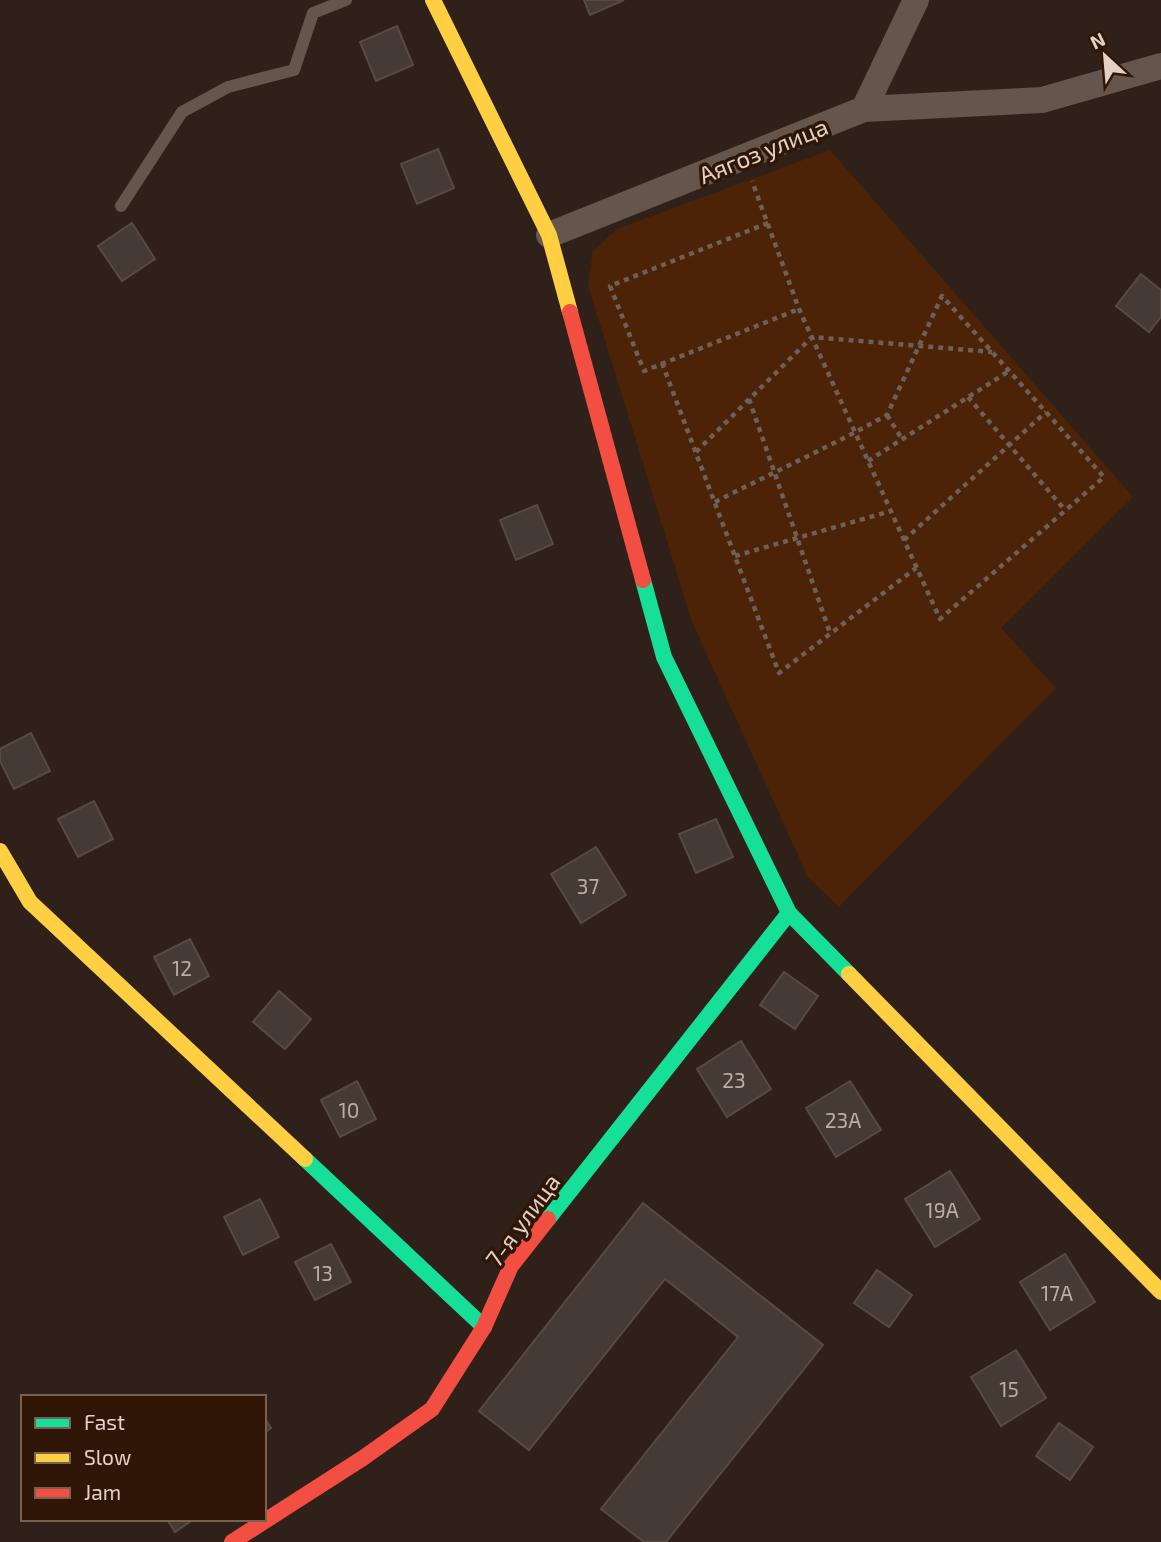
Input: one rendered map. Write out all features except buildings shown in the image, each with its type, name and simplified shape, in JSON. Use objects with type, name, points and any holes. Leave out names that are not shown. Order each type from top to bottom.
[{"type":"street","points":[[433,0],[549,234],[664,657],[789,913],[1161,1292]]},
{"type":"street","points":[[864,109],[916,0]]},
{"type":"street","name":"Аягоз улица","points":[[549,234],[864,109],[1042,100],[1161,66]]},
{"type":"street","points":[[0,851],[30,902],[484,1327]]},
{"type":"street","name":"7-я улица","points":[[266,1520],[363,1458],[432,1409],[484,1327],[511,1266],[789,913]]},
{"type":"street","name":"7-я улица","points":[[232,1542],[265,1521]]},
{"type":"lane","points":[[121,206],[182,112],[228,88],[294,70],[313,13],[346,0]]},
{"type":"path","points":[[715,502],[855,431],[887,415],[942,296],[1104,477],[940,619],[916,568],[891,510],[868,461],[855,431],[799,309],[743,158]]},
{"type":"path","points":[[768,223],[610,286],[644,370],[799,309]]},
{"type":"path","points":[[696,452],[812,337],[992,352]]},
{"type":"path","points":[[662,363],[779,673],[916,568]]},
{"type":"path","points":[[868,461],[1009,371]]},
{"type":"path","points":[[968,397],[1065,510]]},
{"type":"path","points":[[749,399],[830,633]]},
{"type":"path","points":[[904,540],[1046,412]]},
{"type":"path","points":[[887,415],[902,439]]},
{"type":"path","points":[[735,556],[891,510]]},
{"type":"shaded area","points":[[830,150],[1133,497],[1001,628],[1056,688],[839,907],[808,877],[692,622],[588,285],[593,251],[617,229]]},
{"type":"traffic: fast","points":[[643,580],[664,657],[789,913],[849,974]]},
{"type":"traffic: fast","points":[[548,1219],[789,913]]},
{"type":"traffic: fast","points":[[305,1159],[484,1327]]},
{"type":"traffic: slow","points":[[433,0],[549,235],[570,312]]},
{"type":"traffic: slow","points":[[0,851],[30,902],[305,1159]]},
{"type":"traffic: slow","points":[[849,974],[1161,1292]]},
{"type":"traffic: jam","points":[[570,312],[643,580]]},
{"type":"traffic: jam","points":[[266,1520],[363,1458],[432,1409],[484,1327],[511,1266],[548,1219]]},
{"type":"traffic: jam","points":[[232,1542],[265,1521]]}]
